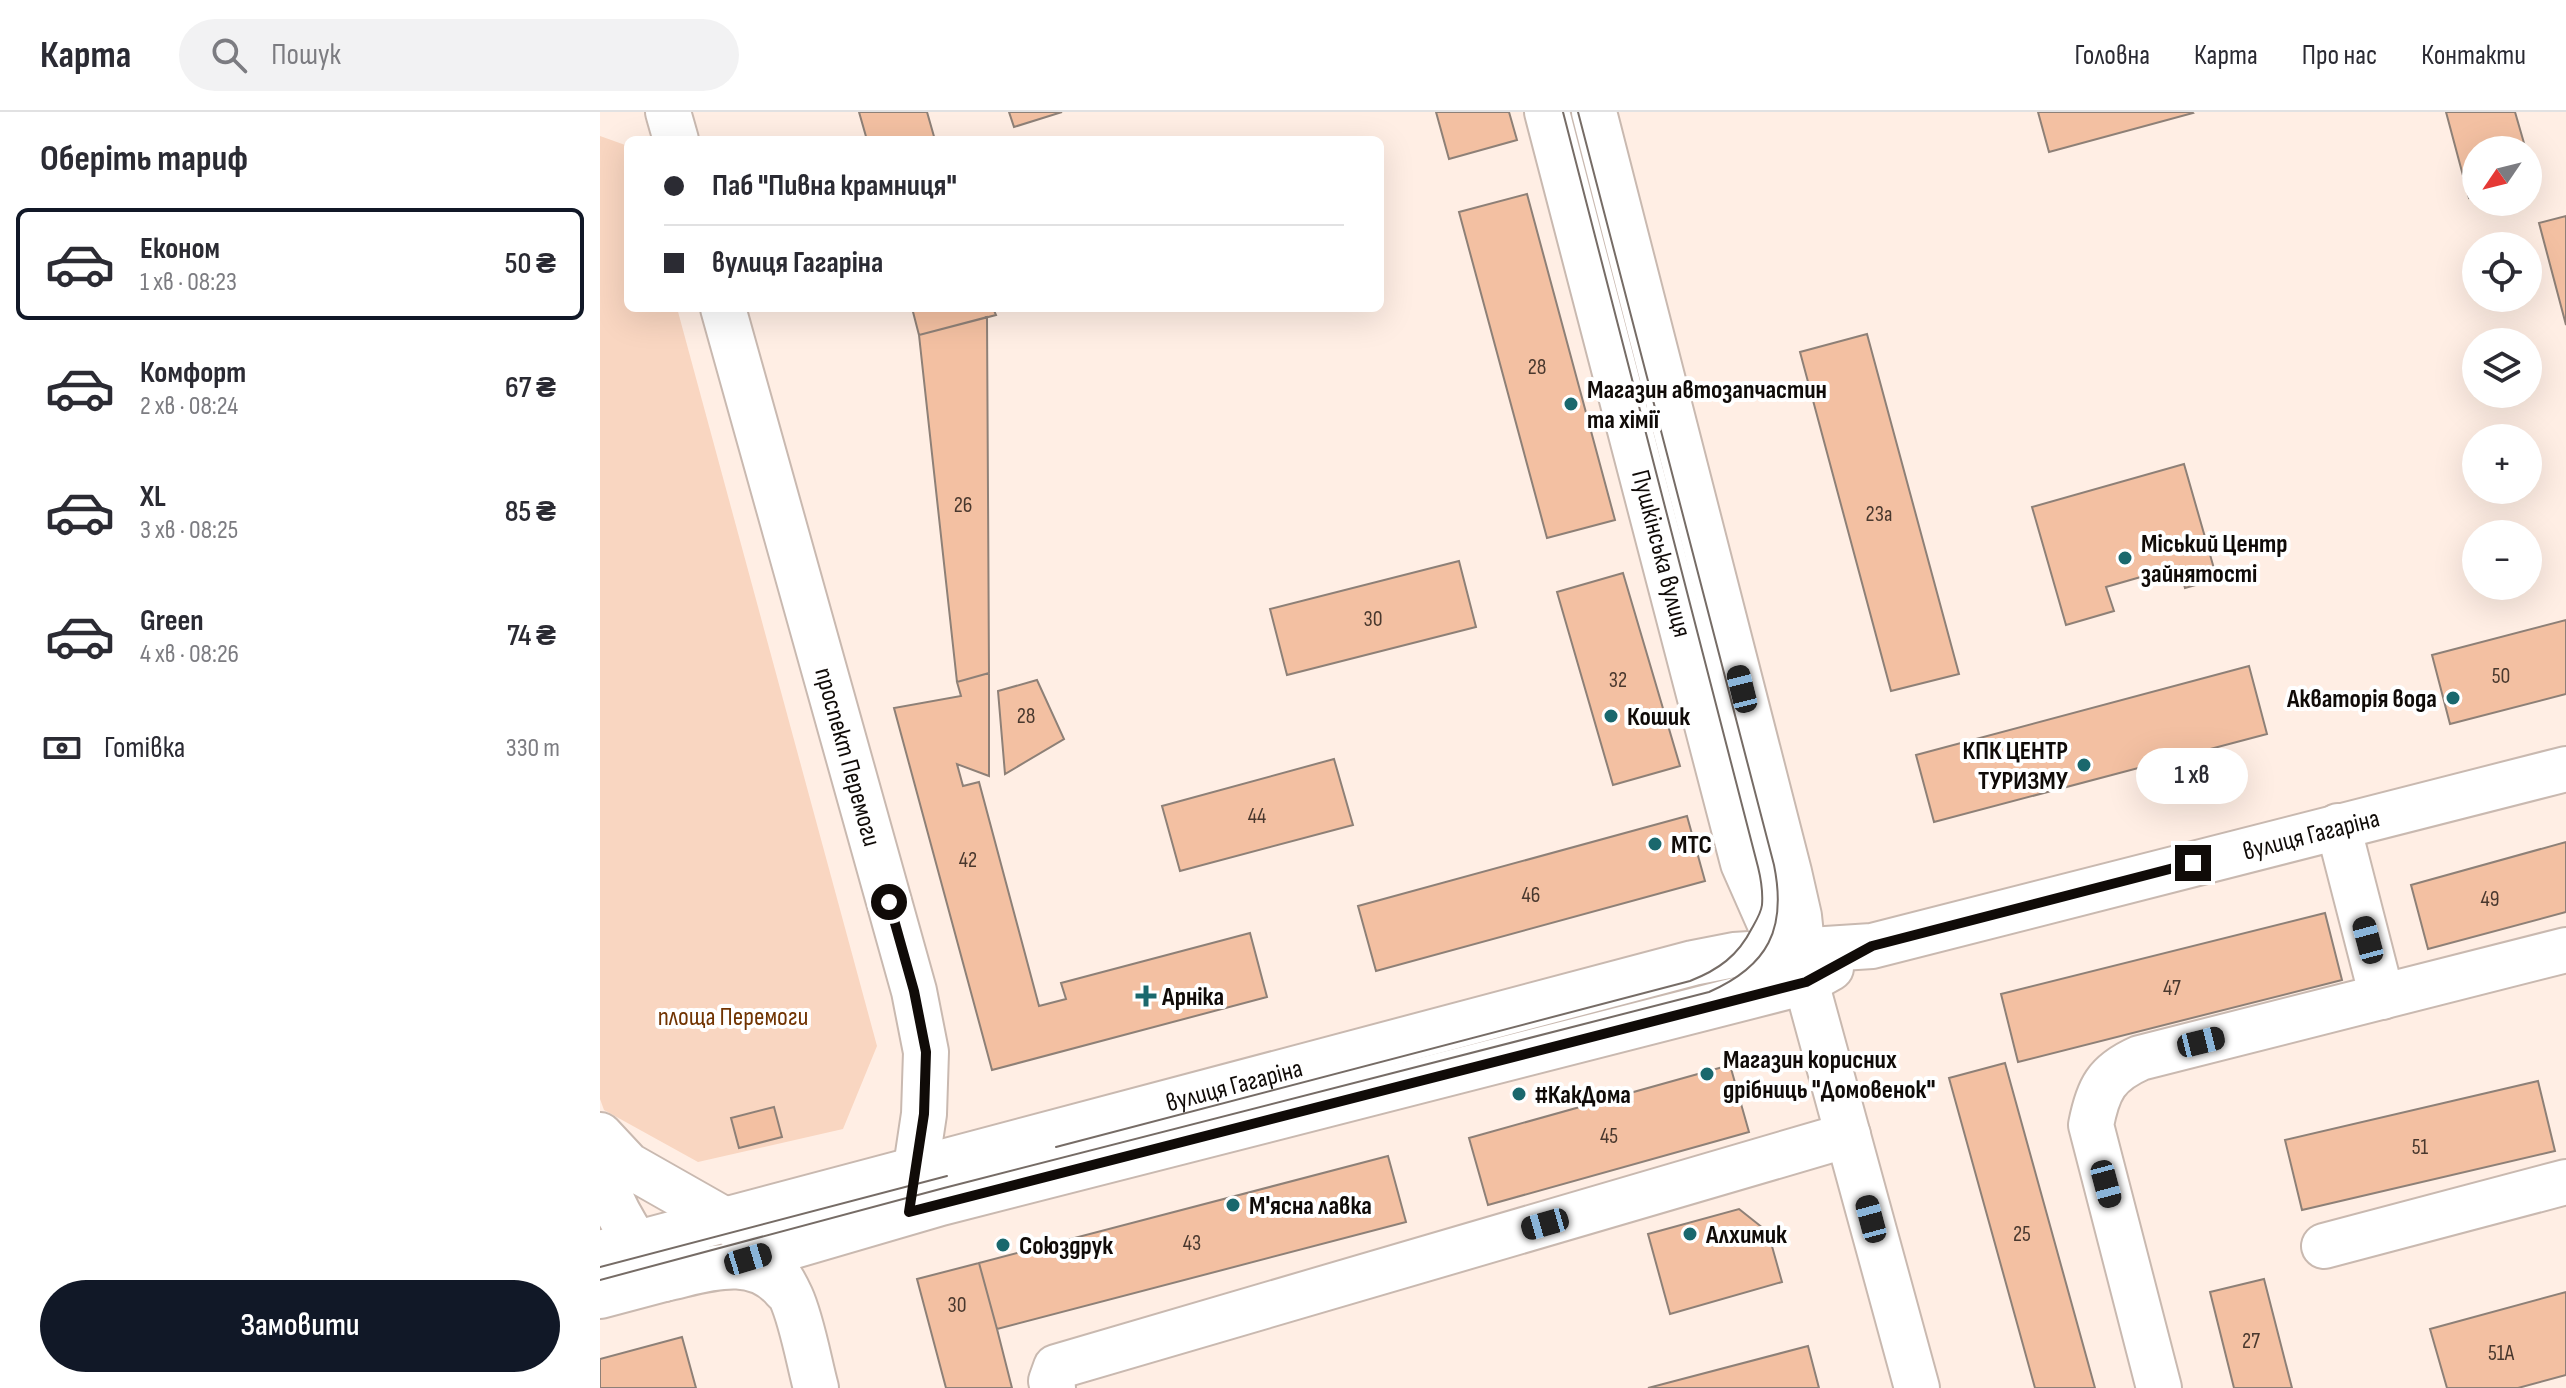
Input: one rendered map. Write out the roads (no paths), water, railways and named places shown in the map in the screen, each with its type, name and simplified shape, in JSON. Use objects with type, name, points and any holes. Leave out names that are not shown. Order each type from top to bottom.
[{"type":"street","points":[[668,112],[675,136]]},
{"type":"street","name":"Пушкінська вулиця","points":[[1547,112],[1743,863],[1762,909],[1798,961]]},
{"type":"street","name":"Пушкінська вулиця","points":[[1594,112],[1785,857],[1799,916],[1798,961],[1917,1388]]},
{"type":"street","name":"проспект Перемоги","points":[[724,312],[914,991],[926,1052],[924,1114],[909,1212]]},
{"type":"street","name":"вулиця Гагаріна","points":[[600,1296],[748,1259],[1798,961],[1872,946],[2566,769]]},
{"type":"street","points":[[2338,826],[2382,997]]},
{"type":"street","points":[[1693,963],[1724,937],[1738,909],[1745,885],[1743,863]]},
{"type":"street","points":[[2159,1388],[2091,1125],[2095,1102],[2108,1078],[2120,1067],[2140,1058],[2566,950]]},
{"type":"street","name":"вулиця Гагаріна","points":[[618,1248],[1693,963],[1734,955],[1798,961]]},
{"type":"street","points":[[600,1135],[628,1165],[746,1234],[748,1259],[779,1283],[792,1298],[816,1388]]},
{"type":"street","points":[[1053,1388],[1051,1381],[1056,1367],[1848,1135]]},
{"type":"street","points":[[600,1169],[619,1219],[618,1248],[664,1279]]},
{"type":"street","points":[[2324,1246],[2566,1182]]},
{"type":"tram line","points":[[1056,1147],[1690,981],[1710,972],[1734,954],[1758,917],[1762,900],[1758,867],[1563,112]]},
{"type":"tram line","points":[[600,1280],[944,1188],[1709,992],[1729,982],[1759,957],[1775,926],[1778,908],[1774,865],[1578,112]]},
{"type":"tram line","points":[[600,1267],[947,1176]]},
{"type":"place","name":"Магазин автозапчастин та хімії","points":[[1571,404]]},
{"type":"place","name":"Міський Центр зайнятості","points":[[2125,558]]},
{"type":"place","name":"Акваторія вода","points":[[2453,698]]},
{"type":"place","name":"Кошик","points":[[1611,716]]},
{"type":"place","name":"КПК ЦЕНТР ТУРИЗМУ","points":[[2084,765]]},
{"type":"place","name":"МТС","points":[[1655,844]]},
{"type":"place","name":"Арніка","points":[[1146,996]]},
{"type":"place","name":"Магазин корисних дрібниць \"Домовенок\"","points":[[1707,1074]]},
{"type":"place","name":"#КакДома","points":[[1519,1094]]},
{"type":"place","name":"М'ясна лавка","points":[[1233,1205]]},
{"type":"place","name":"Алхимик","points":[[1690,1234]]},
{"type":"place","name":"Союздрук","points":[[1003,1245]]},
{"type":"park label","name":"площа Перемоги","points":[[733,1016]]}]
